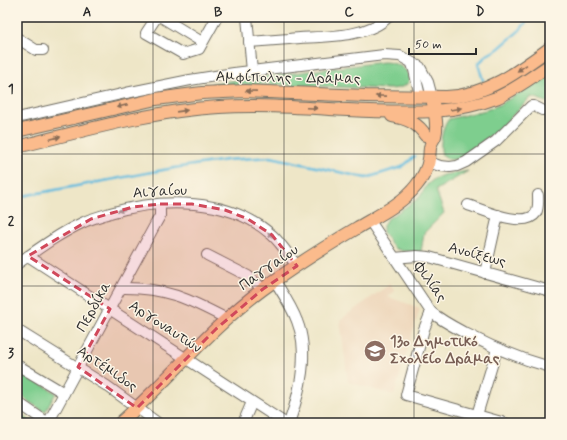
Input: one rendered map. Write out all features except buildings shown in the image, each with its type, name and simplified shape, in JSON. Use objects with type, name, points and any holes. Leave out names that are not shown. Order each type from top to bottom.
[{"type":"main road","name":"Αμφίπολης - Δράμας","points":[[17,131],[156,99],[202,93],[245,91],[366,96],[458,96],[492,86],[509,77],[550,48]]},
{"type":"main road","name":"Αμφίπολης - Δράμας","points":[[17,147],[152,116],[190,110],[240,107],[422,111],[451,110],[497,98],[550,65]]},
{"type":"main road","points":[[420,96],[429,149]]},
{"type":"main road","name":"Παγγαίου","points":[[120,423],[227,319],[263,289],[370,221],[412,190],[420,181],[429,149],[436,134],[435,111],[432,97]]},
{"type":"main road","points":[[333,109],[397,116],[413,122],[420,128],[429,149]]},
{"type":"street","points":[[202,42],[160,17],[156,18],[146,33],[180,54],[183,54],[197,50],[202,42],[217,17]]},
{"type":"street","points":[[247,17],[252,71]]},
{"type":"street","points":[[249,42],[328,36],[362,31],[383,22],[388,17]]},
{"type":"street","points":[[17,38],[36,50],[43,50]]},
{"type":"street","points":[[17,118],[162,85],[252,71],[384,55],[400,56],[418,66],[422,70],[428,82],[432,97]]},
{"type":"street","points":[[412,64],[420,96]]},
{"type":"street","points":[[429,149],[440,166],[450,167],[464,163],[496,141],[529,108],[534,106],[542,110]]},
{"type":"street","points":[[468,205],[498,215],[514,219],[527,220],[536,213],[538,195]]},
{"type":"street","name":"Αιγαίου","points":[[17,264],[58,236],[85,222],[133,207],[178,203],[225,210],[248,219],[272,235],[297,266]]},
{"type":"street","name":"Περδίκα","points":[[17,402],[48,423],[160,216],[160,204]]},
{"type":"street","points":[[484,273],[498,215]]},
{"type":"street","name":"Φιλίας","points":[[370,221],[431,312],[444,322],[497,349],[550,367]]},
{"type":"street","points":[[207,255],[248,276],[263,289]]},
{"type":"street","name":"Αργοναυτών","points":[[28,256],[285,423]]},
{"type":"street","name":"Ανοίξεως","points":[[394,258],[422,256],[550,291]]},
{"type":"street","points":[[275,281],[292,310],[300,328],[302,342],[301,380],[289,423]]},
{"type":"street","points":[[121,288],[155,290],[175,294],[227,319]]},
{"type":"street","points":[[431,312],[424,330],[406,395],[505,423]]},
{"type":"street","name":"Αρτέμιδος","points":[[17,330],[78,367],[158,423]]},
{"type":"street","points":[[477,415],[497,349]]},
{"type":"street","points":[[17,365],[64,392]]},
{"type":"street","points":[[243,423],[252,402]]},
{"type":"highlighted area","points":[[160,204],[192,204],[225,210],[248,219],[272,235],[297,266],[263,289],[216,329],[137,408],[78,367],[110,309],[28,256],[91,219],[133,207]]},
{"type":"shaded area","name":"13ο Δημοτικό Σχολείο Δράμας","points":[[390,284],[395,291],[388,297],[420,308],[394,395],[348,382],[340,320]]},
{"type":"green space","points":[[383,62],[392,63],[406,70],[409,75],[409,80],[406,84],[400,88],[389,89],[266,84],[210,85],[213,83]]},
{"type":"green space","points":[[550,75],[550,102],[545,102],[531,97],[501,127],[461,158],[451,160],[442,155],[442,136],[449,119],[486,110],[499,105]]},
{"type":"green space","points":[[468,171],[436,190],[444,213],[424,233],[421,252],[402,251],[394,248],[383,232],[383,226],[386,220],[419,198],[427,185],[434,179],[443,175]]},
{"type":"green space","points":[[17,369],[56,393],[45,412],[26,400],[17,389]]},
{"type":"green space","points":[[20,415],[34,423],[17,423],[17,418]]},
{"type":"waterway","points":[[483,80],[478,64],[487,55],[498,49],[520,30],[530,17]]},
{"type":"waterway","points":[[17,197],[174,168],[227,160],[271,157],[366,178],[402,167],[415,156]]},
{"type":"place","name":"13ο Δημοτικό Σχολείο Δράμας","points":[[375,351]]}]
